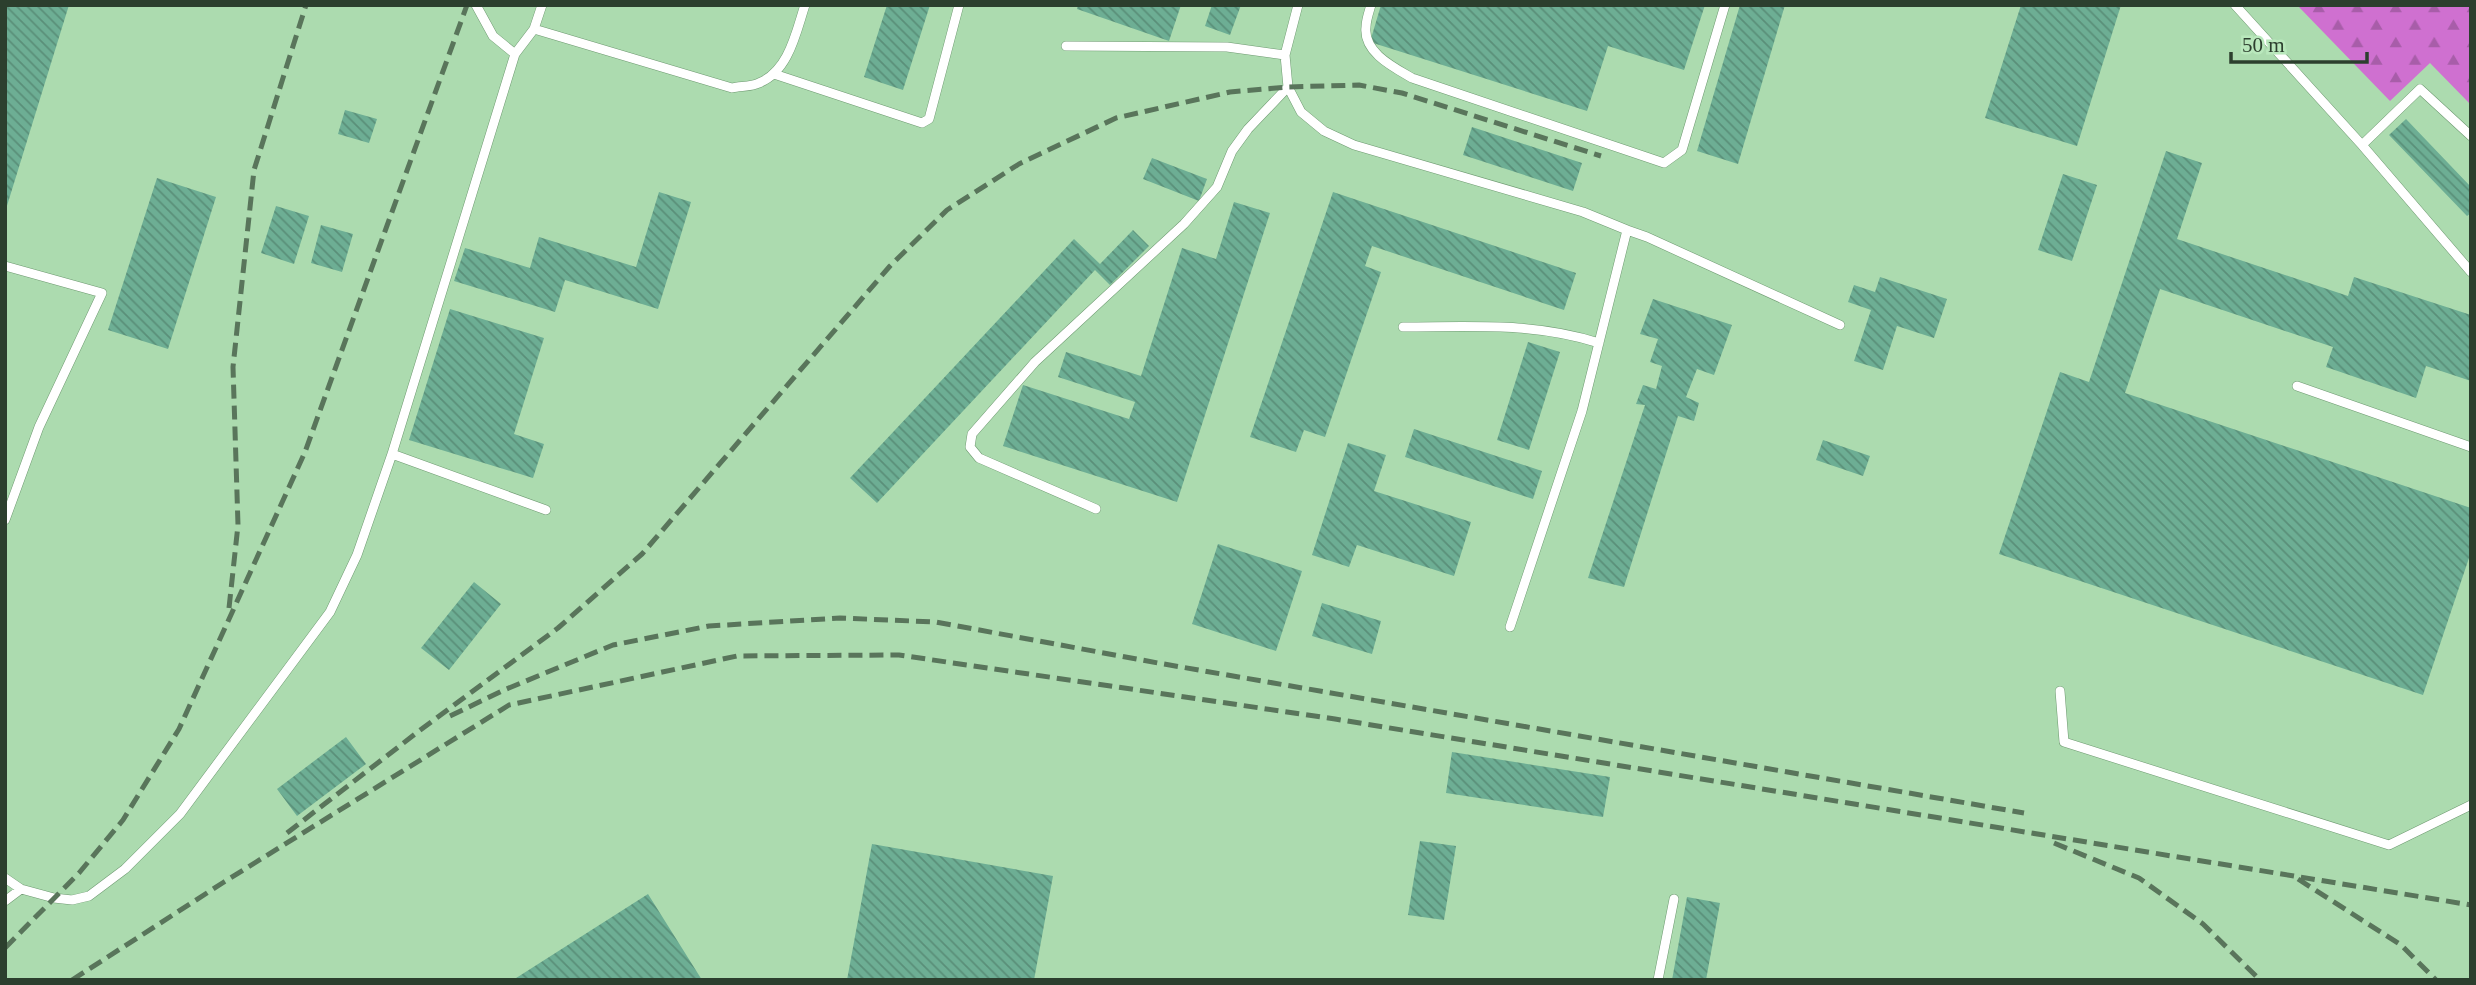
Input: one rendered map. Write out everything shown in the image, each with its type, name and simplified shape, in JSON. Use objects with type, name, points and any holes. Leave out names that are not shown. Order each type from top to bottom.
[{"type":"lane","points":[[475,5],[493,36],[515,54]]},
{"type":"lane","points":[[5,878],[21,889],[72,900],[89,896],[125,869],[180,814],[330,612],[357,555],[393,454],[515,54],[534,29],[542,5]]},
{"type":"lane","points":[[534,29],[732,88],[758,84],[774,74],[792,48],[805,5]]},
{"type":"lane","points":[[774,74],[922,123],[929,119],[959,5]]},
{"type":"lane","points":[[1298,5],[1285,55],[1288,87],[1301,112],[1324,131],[1354,145],[1583,212],[1647,237],[1840,325]]},
{"type":"lane","points":[[1371,5],[1365,28],[1367,40],[1386,63],[1412,78],[1664,163],[1682,150],[1725,5]]},
{"type":"lane","points":[[2235,5],[2362,145],[2471,272]]},
{"type":"lane","points":[[1066,46],[1227,47],[1285,55]]},
{"type":"lane","points":[[1096,509],[979,458],[970,447],[972,435],[1035,362],[1184,224],[1217,187],[1232,150],[1288,87]]},
{"type":"lane","points":[[2362,145],[2420,89],[2471,136]]},
{"type":"lane","points":[[1510,627],[1579,423],[1627,230]]},
{"type":"lane","points":[[5,266],[102,293],[39,427],[5,520]]},
{"type":"lane","points":[[1403,327],[1525,327],[1568,333],[1599,343]]},
{"type":"lane","points":[[2297,386],[2471,447]]},
{"type":"lane","points":[[393,454],[546,510]]},
{"type":"lane","points":[[2060,691],[2064,742],[2389,845],[2471,805]]},
{"type":"lane","points":[[5,901],[21,889]]},
{"type":"lane","points":[[1658,980],[1674,899]]},
{"type":"green space","points":[[2297,5],[2471,5],[2471,105],[2430,63],[2390,101]]},
{"type":"building","points":[[5,5],[69,5],[6,209],[5,209]]},
{"type":"building","points":[[887,5],[930,5],[903,90],[864,77]]},
{"type":"building","points":[[1078,5],[1181,5],[1169,41],[1077,9]]},
{"type":"building","points":[[1212,5],[1241,5],[1230,35],[1205,26]]},
{"type":"building","points":[[1381,5],[1705,5],[1684,70],[1608,46],[1587,111],[1370,42]]},
{"type":"building","points":[[1740,5],[1785,5],[1738,164],[1697,151]]},
{"type":"building","points":[[2021,5],[2121,5],[2077,146],[1985,118]]},
{"type":"building","points":[[345,110],[377,119],[369,143],[338,134]]},
{"type":"building","points":[[2406,119],[2471,187],[2471,213],[2467,216],[2389,135]]},
{"type":"building","points":[[1472,127],[1582,163],[1573,191],[1463,155]]},
{"type":"building","points":[[2166,151],[2202,163],[2177,239],[2348,296],[2354,277],[2471,315],[2471,381],[2426,366],[2416,398],[2326,367],[2333,347],[2160,289],[2125,393],[2471,508],[2471,552],[2423,695],[1999,554],[2060,372],[2089,382]]},
{"type":"building","points":[[1152,158],[1207,179],[1199,201],[1143,179]]},
{"type":"building","points":[[2063,174],[2097,185],[2072,261],[2038,250]]},
{"type":"building","points":[[157,178],[216,197],[168,349],[108,330]]},
{"type":"building","points":[[659,192],[691,202],[658,309],[565,280],[555,312],[454,281],[465,248],[530,268],[539,237],[636,267]]},
{"type":"building","points":[[1333,192],[1576,273],[1564,310],[1372,246],[1365,266],[1381,272],[1325,437],[1304,430],[1296,452],[1250,437]]},
{"type":"building","points":[[1234,202],[1270,213],[1177,502],[1003,446],[1023,385],[1129,419],[1135,402],[1058,377],[1066,352],[1141,376],[1182,248],[1216,259]]},
{"type":"building","points":[[276,206],[309,216],[294,264],[261,253]]},
{"type":"building","points":[[321,225],[353,234],[342,272],[311,263]]},
{"type":"building","points":[[1133,230],[1149,246],[1110,285],[1095,270],[877,503],[850,478],[1074,239],[1100,264]]},
{"type":"building","points":[[1880,277],[1947,299],[1934,338],[1897,326],[1883,370],[1854,361],[1871,310],[1848,302],[1854,285],[1875,292]]},
{"type":"building","points":[[1653,299],[1732,325],[1714,375],[1697,369],[1686,397],[1699,403],[1694,421],[1678,416],[1624,587],[1588,578],[1645,405],[1636,404],[1643,385],[1656,389],[1662,366],[1650,362],[1658,339],[1640,334]]},
{"type":"building","points":[[450,309],[544,338],[514,434],[544,444],[533,478],[409,440]]},
{"type":"building","points":[[1528,342],[1560,352],[1529,450],[1497,440]]},
{"type":"building","points":[[1414,429],[1542,471],[1533,499],[1405,457]]},
{"type":"building","points":[[1823,440],[1870,456],[1863,476],[1816,460]]},
{"type":"building","points":[[1348,443],[1386,455],[1374,491],[1471,522],[1454,576],[1357,545],[1349,567],[1312,555]]},
{"type":"building","points":[[1218,544],[1302,571],[1276,651],[1192,624]]},
{"type":"building","points":[[474,582],[501,604],[449,670],[421,648]]},
{"type":"building","points":[[1322,603],[1381,621],[1372,654],[1312,636]]},
{"type":"building","points":[[346,737],[366,764],[297,816],[277,789]]},
{"type":"building","points":[[1452,752],[1610,777],[1603,817],[1446,793]]},
{"type":"building","points":[[1420,841],[1456,846],[1444,920],[1408,915]]},
{"type":"building","points":[[872,844],[1053,876],[1034,980],[847,980]]},
{"type":"building","points":[[648,894],[702,980],[513,980]]},
{"type":"building","points":[[1687,897],[1720,903],[1706,980],[1672,980]]},
{"type":"railway","points":[[229,608],[238,525],[233,367],[254,170],[306,5]]},
{"type":"railway","points":[[5,948],[79,873],[123,820],[179,729],[305,452],[467,5]]},
{"type":"railway","points":[[287,833],[558,628],[642,554],[890,266],[947,210],[1019,164],[1116,118],[1230,92],[1359,85],[1402,93],[1601,156]]},
{"type":"railway","points":[[450,716],[504,690],[613,645],[709,626],[840,618],[936,622],[2024,813]]},
{"type":"railway","points":[[72,980],[509,705],[737,656],[899,655],[1335,719],[2471,905]]},
{"type":"railway","points":[[2054,843],[2139,878],[2203,924],[2260,980]]},
{"type":"railway","points":[[2298,879],[2401,945],[2436,980]]}]
